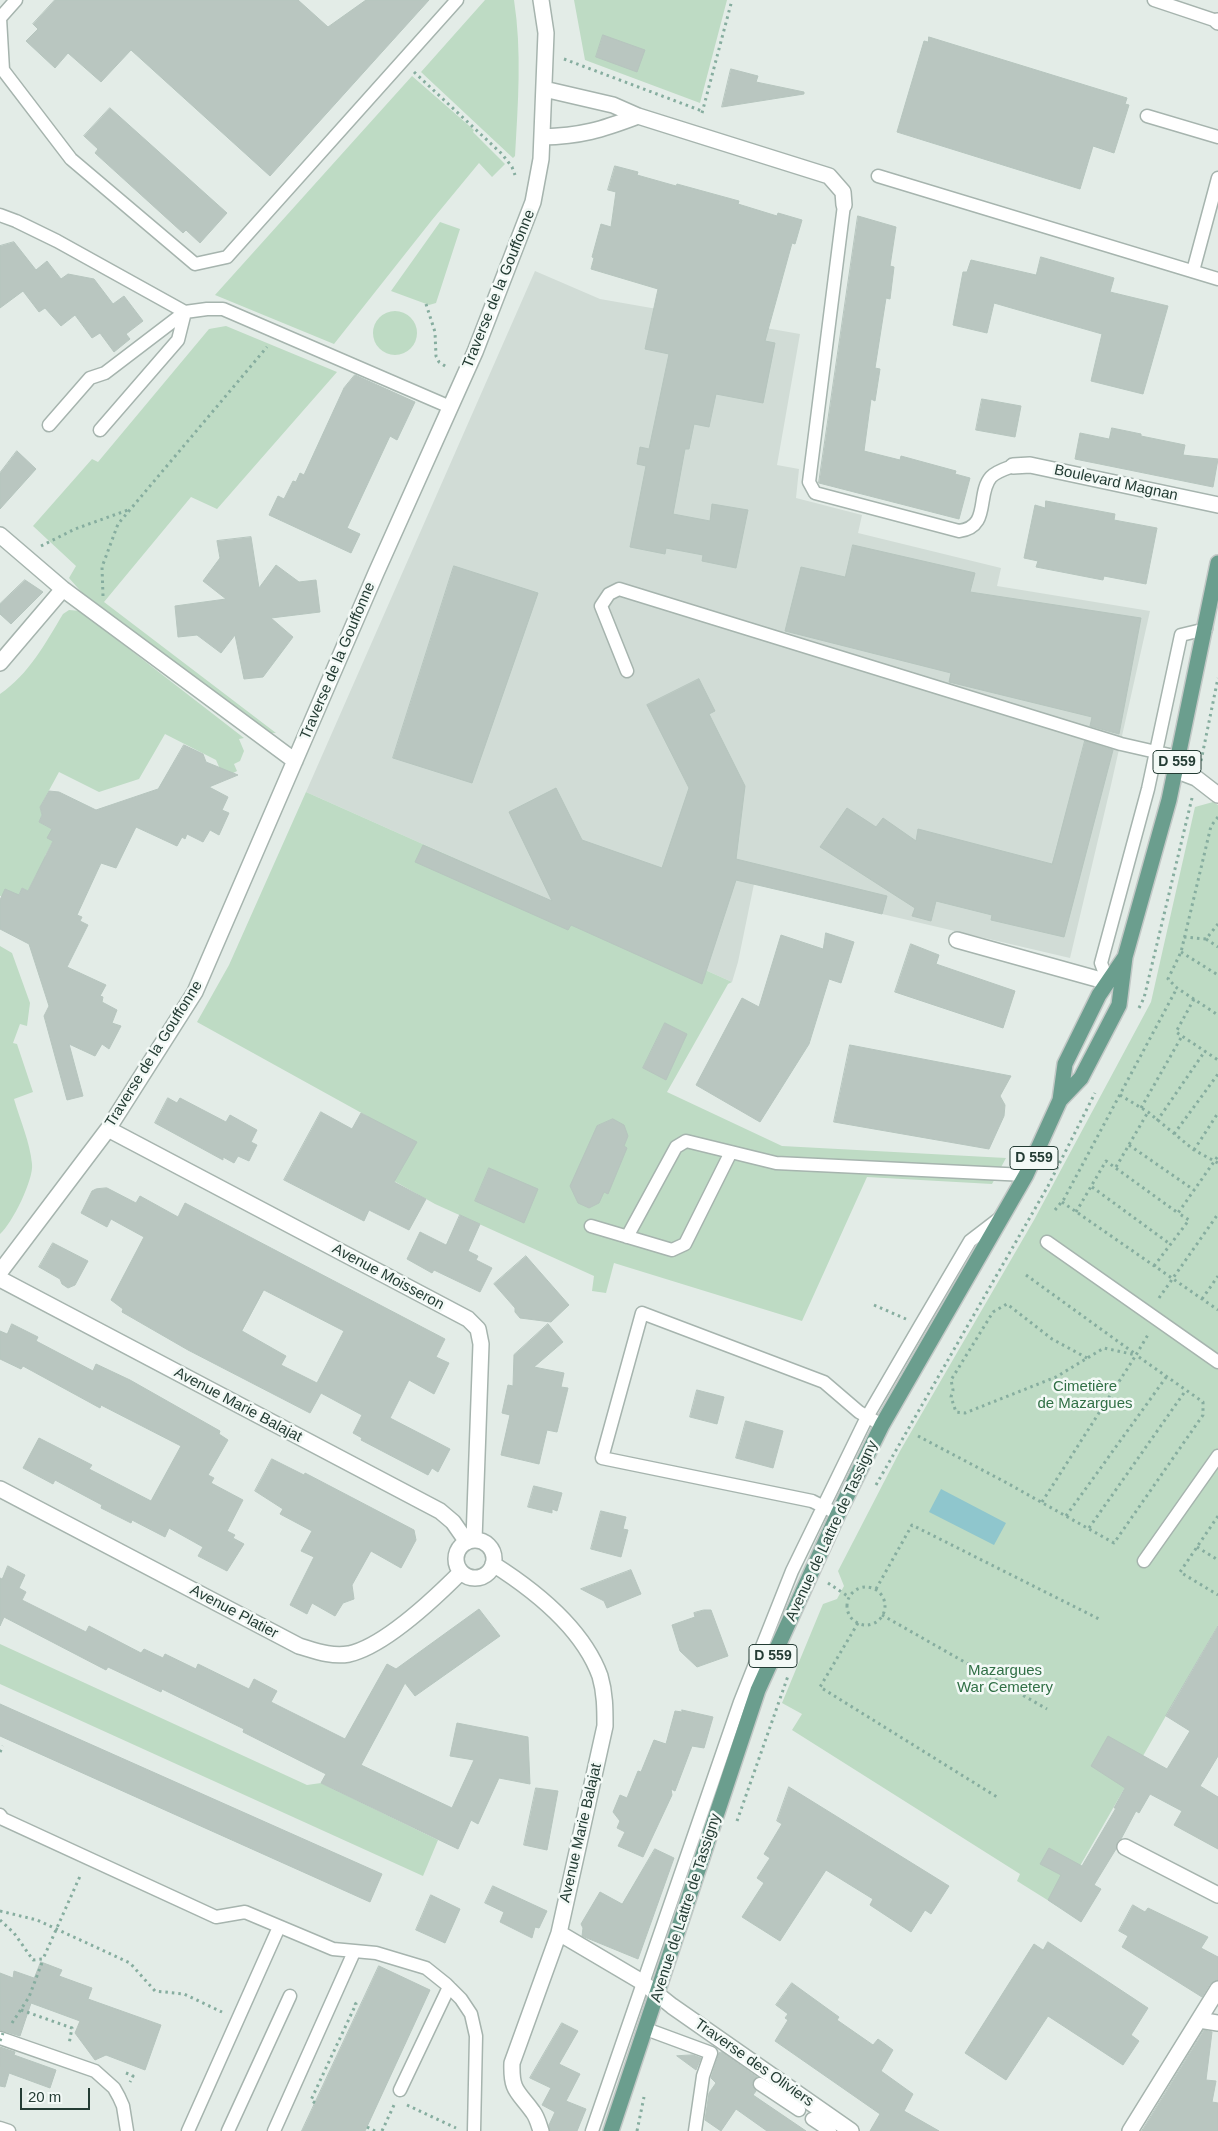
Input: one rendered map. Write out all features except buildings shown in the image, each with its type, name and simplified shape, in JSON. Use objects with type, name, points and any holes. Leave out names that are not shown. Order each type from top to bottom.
[{"type":"main road","name":"Avenue de Lattre de Tassigny","points":[[1060,1100],[1081,1078],[1120,1005],[1125,958],[1177,764],[1218,563]]},
{"type":"main road","name":"Avenue de Lattre de Tassigny","points":[[610,2130],[646,2029],[758,1690],[838,1514],[882,1425],[1026,1175],[1060,1100],[1065,1064],[1098,995],[1125,958]]},
{"type":"street","name":"Traverse de la Gouffonne","points":[[0,1272],[108,1129],[195,992],[294,761],[475,352],[533,202],[541,159],[546,34],[540,0]]},
{"type":"street","points":[[544,89],[613,105],[638,116],[829,176],[843,192],[844,206]]},
{"type":"street","points":[[542,137],[571,136],[595,132],[638,116]]},
{"type":"street","name":"Boulevard Magnan","points":[[1013,466],[1030,465],[1218,505]]},
{"type":"street","points":[[0,535],[63,588],[294,761]]},
{"type":"street","points":[[0,664],[63,588]]},
{"type":"street","points":[[1177,764],[1218,794]]},
{"type":"street","points":[[957,940],[1108,982]]},
{"type":"street","name":"Avenue Moisseron","points":[[108,1129],[468,1319],[478,1330],[481,1344],[470,1541]]},
{"type":"street","name":"Avenue Marie Balajat","points":[[0,1279],[440,1512],[453,1522],[470,1541]]},
{"type":"street","name":"Avenue Platier","points":[[0,1489],[300,1646],[327,1654],[348,1654],[369,1647],[406,1621],[461,1572]]},
{"type":"street","points":[[470,1541],[487,1545],[494,1557],[493,1564],[489,1572],[483,1576],[476,1578],[467,1577],[461,1572],[456,1559],[457,1552],[470,1541]]},
{"type":"street","name":"Avenue Marie Balajat","points":[[493,1564],[554,1610],[565,1622],[590,1656],[600,1676],[605,1700],[605,1726],[559,1933],[512,2063],[512,2076],[516,2093],[535,2114],[541,2131]]},
{"type":"street","points":[[1125,1847],[1218,1895]]},
{"type":"street","name":"Traverse des Oliviers","points":[[559,1933],[642,1982],[851,2131]]},
{"type":"street","points":[[1130,2131],[1218,1989]]},
{"type":"street","points":[[1199,2020],[1218,2023]]},
{"type":"lane","points":[[16,0],[0,18],[3,70],[71,159],[196,264],[227,257],[457,0]]},
{"type":"lane","points":[[1154,0],[1217,22]]},
{"type":"lane","points":[[1147,116],[1218,137]]},
{"type":"lane","points":[[878,176],[1218,279]]},
{"type":"lane","points":[[1193,271],[1218,178]]},
{"type":"lane","points":[[844,206],[810,482],[815,493],[959,531],[966,530],[974,524],[981,514],[986,486],[991,477],[997,472],[1013,466]]},
{"type":"lane","points":[[0,215],[57,241],[185,312]]},
{"type":"lane","points":[[49,425],[90,378],[105,374],[185,312],[207,309],[224,310],[450,407]]},
{"type":"lane","points":[[100,430],[178,340],[185,312]]},
{"type":"lane","points":[[627,671],[601,606],[609,594],[619,589],[1102,738],[1156,752],[1177,764]]},
{"type":"lane","points":[[1108,982],[1100,964],[1128,868],[1156,752],[1181,635],[1206,629]]},
{"type":"lane","points":[[627,1237],[676,1147],[686,1141],[776,1163],[1026,1175]]},
{"type":"lane","points":[[591,1226],[672,1250],[685,1244],[731,1152]]},
{"type":"lane","points":[[592,2131],[740,1702],[792,1572],[867,1417],[970,1241],[1004,1215]]},
{"type":"lane","points":[[1048,1242],[1218,1362]]},
{"type":"lane","points":[[838,1514],[812,1501],[602,1458],[642,1313],[824,1382],[859,1412],[882,1425]]},
{"type":"lane","points":[[1144,1561],[1218,1456]]},
{"type":"lane","points":[[0,1815],[4,1819],[216,1917],[245,1912],[333,1949],[376,1953],[426,1968],[449,1987],[471,2014],[476,2036],[474,2131]]},
{"type":"lane","points":[[188,2131],[279,1926]]},
{"type":"lane","points":[[274,2131],[354,1952]]},
{"type":"lane","points":[[398,2095],[449,1987]]},
{"type":"lane","points":[[228,2131],[290,1996]]},
{"type":"lane","points":[[646,2029],[711,2053],[703,2076],[694,2131]]},
{"type":"lane","points":[[1,2037],[95,2071],[114,2088],[119,2097],[123,2106],[126,2131]]},
{"type":"lane","points":[[760,2084],[799,2110]]},
{"type":"lane","points":[[812,2119],[830,2131]]},
{"type":"lane","points":[[0,2128],[9,2131]]},
{"type":"path","points":[[564,64],[564,58],[702,111],[732,0]]},
{"type":"path","points":[[402,62],[502,154],[512,166],[515,176]]},
{"type":"path","points":[[426,304],[435,332],[436,356],[439,362],[448,369],[451,362]]},
{"type":"path","points":[[103,618],[102,567],[118,524],[279,333]]},
{"type":"path","points":[[23,555],[75,529],[130,509]]},
{"type":"path","points":[[1200,764],[1218,678]]},
{"type":"path","points":[[1136,1015],[1144,998],[1192,796]]},
{"type":"path","points":[[1218,817],[1211,826],[1181,952],[1168,980],[1218,1015]]},
{"type":"path","points":[[1206,939],[1218,924]]},
{"type":"path","points":[[1184,937],[1206,939],[1218,947]]},
{"type":"path","points":[[1181,952],[1218,975]]},
{"type":"path","points":[[1055,1210],[1062,1202],[1177,988]]},
{"type":"path","points":[[1194,999],[1176,1032],[1218,1060]]},
{"type":"path","points":[[1141,1108],[1182,1036]]},
{"type":"path","points":[[1157,1121],[1205,1051]]},
{"type":"path","points":[[1174,1134],[1218,1074]]},
{"type":"path","points":[[872,1491],[1048,1186],[1096,1091]]},
{"type":"path","points":[[1120,1095],[1148,1112],[1194,1150],[1216,1162]]},
{"type":"path","points":[[1116,1167],[1148,1112]]},
{"type":"path","points":[[1194,1150],[1218,1113]]},
{"type":"path","points":[[1129,1146],[1194,1190]]},
{"type":"path","points":[[1178,1213],[1216,1162],[1218,1156]]},
{"type":"path","points":[[1076,1212],[1106,1161],[1116,1167],[1188,1220],[1154,1266]]},
{"type":"path","points":[[1092,1187],[1170,1244]]},
{"type":"path","points":[[1062,1202],[1218,1310]]},
{"type":"path","points":[[1042,1502],[1136,1355],[1153,1316],[1173,1279],[1218,1214]]},
{"type":"path","points":[[918,1436],[1114,1543],[1203,1416],[1203,1402],[1026,1274]]},
{"type":"path","points":[[1202,1299],[1218,1276]]},
{"type":"path","points":[[1086,1358],[1052,1338],[1007,1304],[993,1312],[951,1380],[953,1390],[951,1398],[956,1412],[965,1413],[1056,1377],[1104,1348],[1136,1355]]},
{"type":"path","points":[[1066,1516],[1166,1376]]},
{"type":"path","points":[[1088,1528],[1186,1390]]},
{"type":"path","points":[[1218,1516],[1216,1522],[1180,1572],[1218,1595]]},
{"type":"path","points":[[876,1589],[912,1525],[1099,1619]]},
{"type":"path","points":[[1197,1547],[1218,1560]]},
{"type":"path","points":[[825,1581],[850,1597]]},
{"type":"path","points":[[859,1588],[876,1589],[885,1600],[882,1615],[876,1622],[870,1624],[858,1623],[853,1620],[848,1609],[850,1597],[859,1588]]},
{"type":"path","points":[[882,1615],[1047,1709]]},
{"type":"path","points":[[858,1623],[820,1687],[997,1797]]},
{"type":"path","points":[[734,1828],[790,1669]]},
{"type":"path","points":[[0,1752],[3,1746]]},
{"type":"path","points":[[1,2037],[29,1997],[43,1959],[89,1857]]},
{"type":"path","points":[[0,1911],[38,1920],[130,1963],[155,1991],[184,1994],[238,2020]]},
{"type":"path","points":[[0,1920],[14,1933],[34,1960],[43,1959]]},
{"type":"path","points":[[21,2010],[72,2028],[68,2049]]},
{"type":"path","points":[[315,2103],[311,2100],[348,2022]]},
{"type":"path","points":[[382,2131],[398,2095]]},
{"type":"path","points":[[405,2104],[463,2131]]},
{"type":"path","points":[[367,2127],[376,2131]]},
{"type":"shaded area","points":[[535,271],[600,299],[800,334],[777,465],[799,469],[796,498],[862,515],[858,533],[1001,568],[997,586],[1150,611],[1070,958],[754,884],[732,982],[306,792]]},
{"type":"green space","points":[[485,0],[514,0],[519,78],[515,156],[513,158],[421,72]]},
{"type":"green space","points":[[574,0],[727,0],[700,103],[585,60]]},
{"type":"green space","points":[[412,76],[474,130],[473,132],[505,164],[492,177],[479,163],[334,344],[215,295]]},
{"type":"green space","points":[[440,222],[460,229],[436,303],[429,305],[391,291]]},
{"type":"green space","points":[[399,311],[411,317],[416,324],[416,342],[411,349],[404,354],[391,355],[383,352],[376,345],[373,329],[376,321],[383,314]]},
{"type":"green space","points":[[226,326],[337,372],[217,509],[191,497],[104,602],[276,733],[268,733],[84,595],[69,578],[76,566],[33,526],[92,459],[98,462],[209,329]]},
{"type":"green space","points":[[69,610],[80,611],[244,738],[239,739],[244,751],[240,761],[234,764],[237,771],[224,778],[216,760],[165,734],[139,779],[99,792],[59,772],[40,807],[42,815],[39,822],[52,829],[53,841],[45,856],[57,861],[36,875],[28,891],[22,888],[19,895],[0,896],[0,694],[28,668],[63,614]]},
{"type":"green space","points":[[306,792],[732,982],[728,984],[667,1092],[782,1146],[1006,1158],[992,1184],[867,1177],[802,1321],[614,1263],[606,1293],[592,1291],[594,1276],[435,1204],[394,1181],[367,1116],[197,1022],[229,965]]},
{"type":"green space","points":[[1213,802],[1218,805],[1218,1625],[1057,1906],[1017,1881],[1020,1874],[792,1730],[802,1714],[782,1703],[823,1604],[837,1599],[844,1586],[838,1571],[900,1451],[1034,1220],[1151,1002],[1195,807]]},
{"type":"green space","points":[[0,946],[12,953],[30,1003],[27,1026],[20,1024],[13,1043],[17,1044],[33,1092],[14,1099],[29,1148],[32,1164],[30,1180],[10,1221],[0,1234]]},
{"type":"green space","points":[[0,1644],[307,1785],[321,1783],[438,1840],[423,1876],[0,1684]]},
{"type":"water","points":[[941,1489],[1006,1523],[994,1545],[929,1512]]},
{"type":"park label","name":"Cimetière de Mazargues","points":[[1085,1396]]},
{"type":"park label","name":"Mazargues War Cemetery","points":[[1005,1680]]}]
